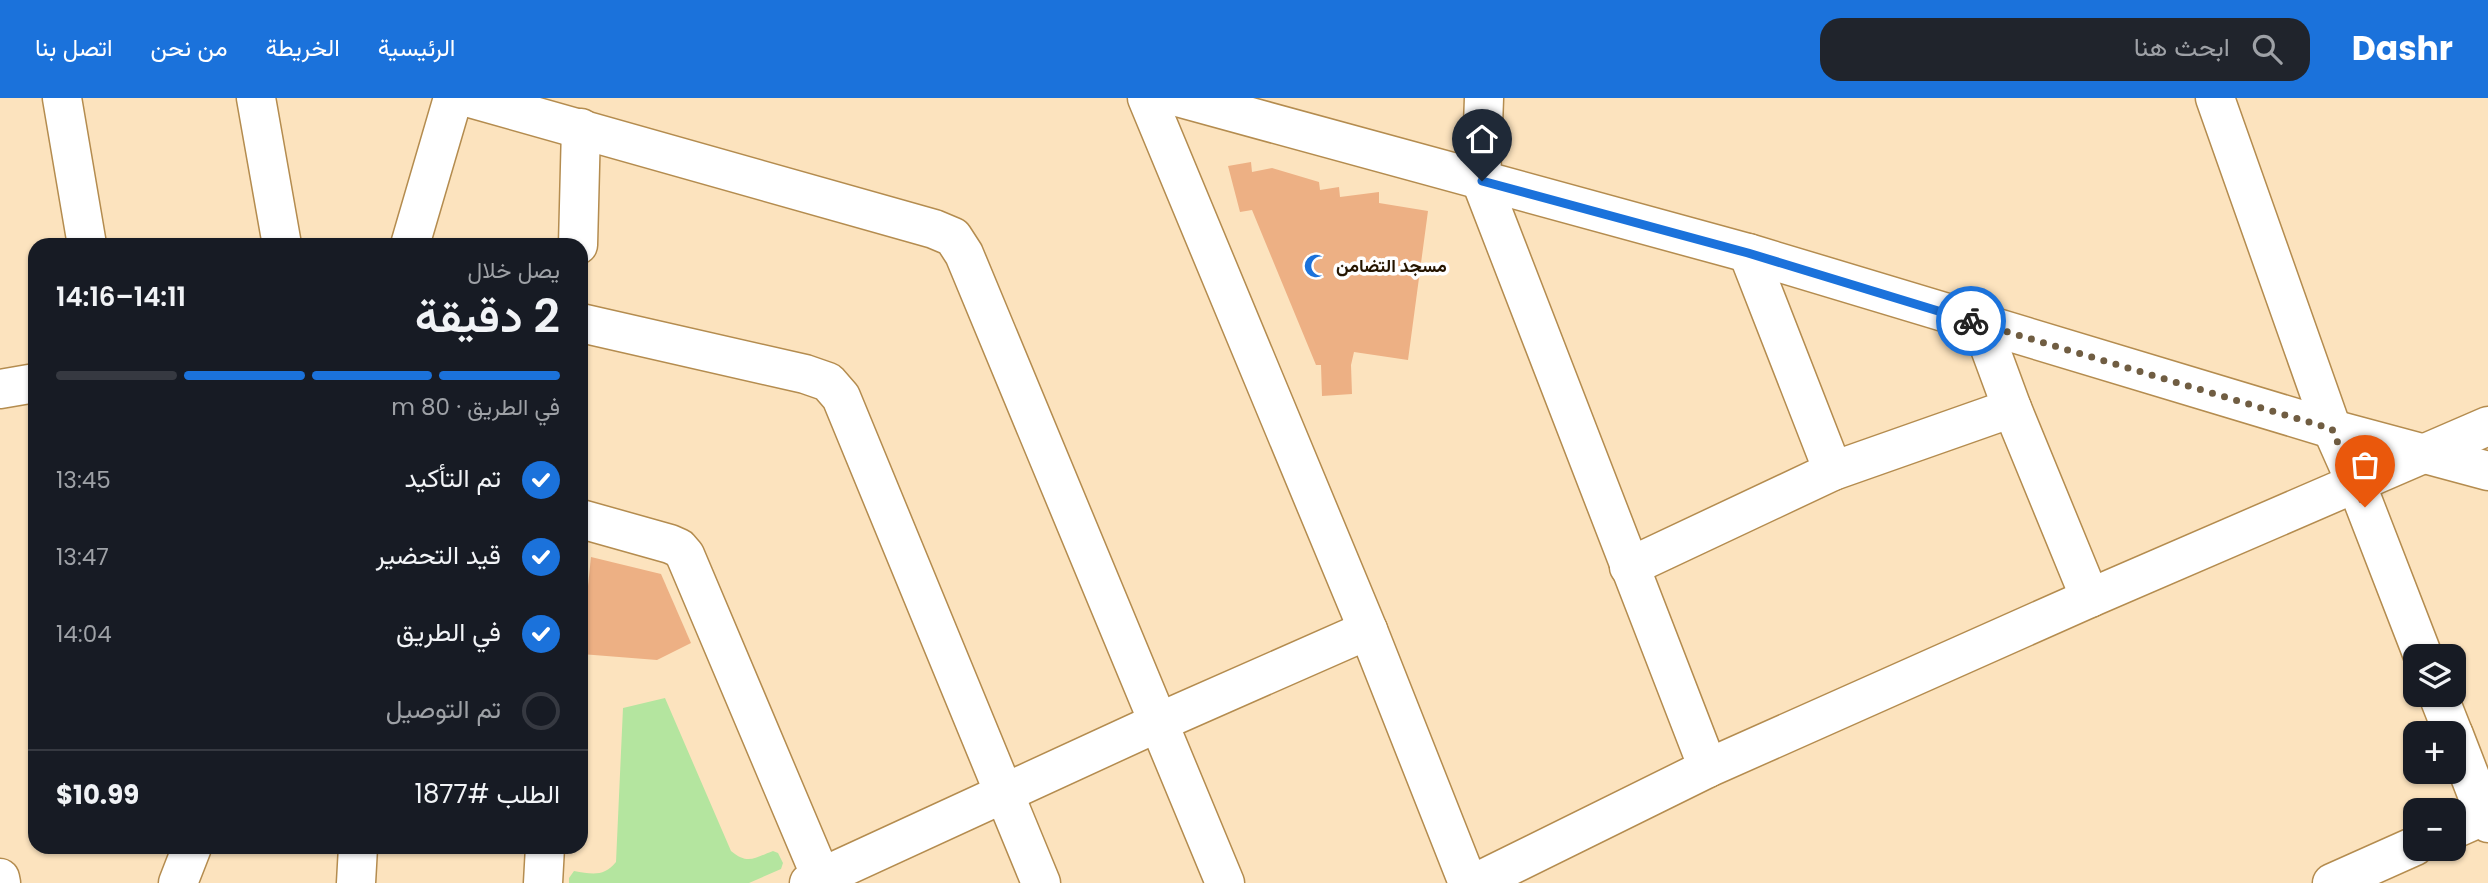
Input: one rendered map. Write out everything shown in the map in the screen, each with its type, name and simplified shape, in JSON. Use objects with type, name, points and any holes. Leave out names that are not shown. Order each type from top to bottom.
[{"type":"street","points":[[62,98],[86,238]]},
{"type":"street","points":[[256,98],[281,238]]},
{"type":"street","points":[[412,238],[453,98]]},
{"type":"street","points":[[470,98],[934,229],[953,237],[964,254],[1225,883]]},
{"type":"street","points":[[1147,98],[1368,630],[1468,883]]},
{"type":"street","points":[[1181,98],[1748,253],[2332,429],[2488,471]]},
{"type":"street","points":[[1484,98],[1482,181],[1708,768]]},
{"type":"street","points":[[2215,98],[2332,429],[2356,482],[2418,644]]},
{"type":"street","points":[[578,238],[581,128]]},
{"type":"street","points":[[1748,253],[1833,471]]},
{"type":"street","points":[[1981,324],[2012,408],[2090,598]]},
{"type":"street","points":[[588,325],[805,374],[828,382],[841,397],[1041,883]]},
{"type":"street","points":[[0,388],[28,384]]},
{"type":"street","points":[[1629,567],[1833,471],[2012,408]]},
{"type":"street","points":[[1475,883],[1708,768],[2090,598],[2488,426]]},
{"type":"street","points":[[588,521],[670,544],[685,555],[815,880],[1003,792],[1368,630]]},
{"type":"street","points":[[2466,778],[2479,821]]},
{"type":"street","points":[[2332,883],[2403,851]]},
{"type":"street","points":[[178,883],[189,854]]},
{"type":"street","points":[[356,883],[358,854]]},
{"type":"street","points":[[543,883],[545,854]]},
{"type":"green space","points":[[665,698],[731,851],[747,859],[773,851],[778,853],[783,863],[781,869],[749,883],[569,883],[574,871],[602,872],[616,862],[623,708]]},
{"type":"building","points":[[1251,162],[1252,172],[1272,168],[1319,182],[1320,190],[1339,187],[1340,197],[1379,192],[1379,203],[1428,211],[1408,360],[1354,352],[1351,365],[1352,394],[1322,396],[1321,365],[1316,365],[1252,210],[1240,212],[1228,166]]},
{"type":"building","points":[[591,557],[661,574],[691,643],[657,660],[588,655],[588,586]]},
{"type":"way so far","points":[[1971,321],[2332,429],[2365,507]]},
{"type":"place","name":"مسجد التضامن","points":[[1316,266]]},
{"type":"route","points":[[1482,181],[1748,253],[1971,321]]}]
